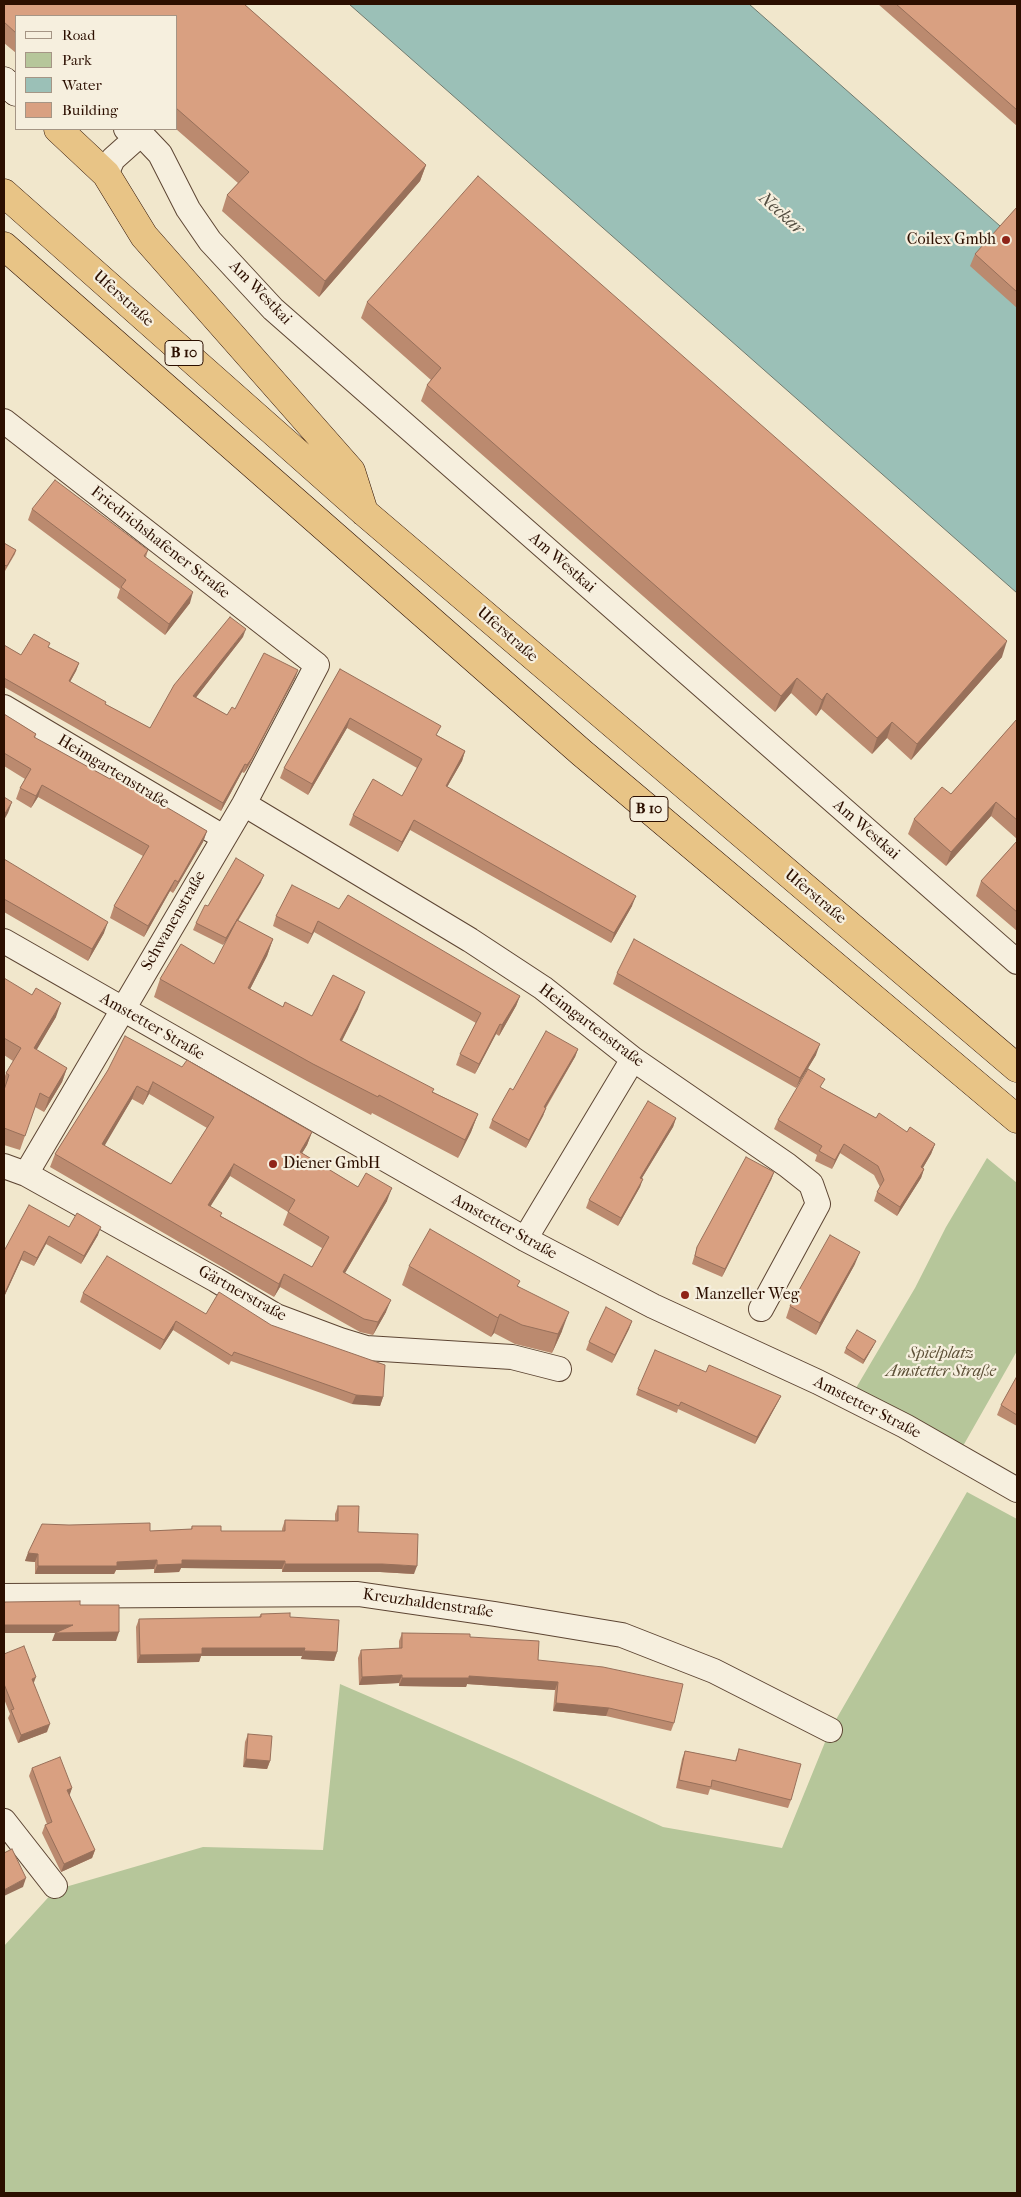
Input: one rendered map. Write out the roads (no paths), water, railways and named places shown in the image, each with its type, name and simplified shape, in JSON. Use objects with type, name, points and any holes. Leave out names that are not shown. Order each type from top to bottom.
[{"type":"highway","points":[[59,130],[106,174],[144,236],[352,471],[364,512]]},
{"type":"highway","name":"Uferstraße","points":[[4,193],[364,512],[1017,1068]]},
{"type":"highway","name":"B 10","points":[[4,246],[582,753],[1017,1119]]},
{"type":"main road","points":[[4,81],[15,91]]},
{"type":"street","name":"Am Westkai","points":[[106,174],[113,159],[133,131],[160,154],[188,209],[210,240],[273,309],[1017,962]]},
{"type":"street","name":"Friedrichshafener Straße","points":[[4,421],[317,665]]},
{"type":"street","name":"Schwanenstraße","points":[[26,1174],[244,804],[317,665]]},
{"type":"street","name":"Heimgartenstraße","points":[[4,707],[223,837]]},
{"type":"street","name":"Heimgartenstraße","points":[[244,804],[470,940],[543,988],[633,1059],[787,1165],[811,1184],[818,1204],[761,1309]]},
{"type":"street","name":"Amstetter Straße","points":[[4,941],[525,1239],[653,1306],[818,1382],[905,1426],[1017,1490]]},
{"type":"street","points":[[525,1239],[633,1059]]},
{"type":"street","name":"Gärtnerstraße","points":[[4,1166],[26,1174],[216,1280],[276,1316],[340,1340],[366,1348],[512,1357],[559,1369]]},
{"type":"street","name":"Kreuzhaldenstraße","points":[[4,1596],[358,1594],[495,1614],[622,1635],[714,1671],[830,1730]]},
{"type":"street","points":[[4,1821],[55,1886]]},
{"type":"water","name":"Neckar","points":[[349,4],[749,4],[1017,241],[1017,593]]},
{"type":"place","name":"Coilex Gmbh","points":[[1006,240]]},
{"type":"place","name":"Diener GmbH","points":[[273,1164]]},
{"type":"place","name":"Manzeller Weg","points":[[685,1295]]},
{"type":"park label","name":"Spielplatz Amstetter Straße","points":[[941,1363]]}]
